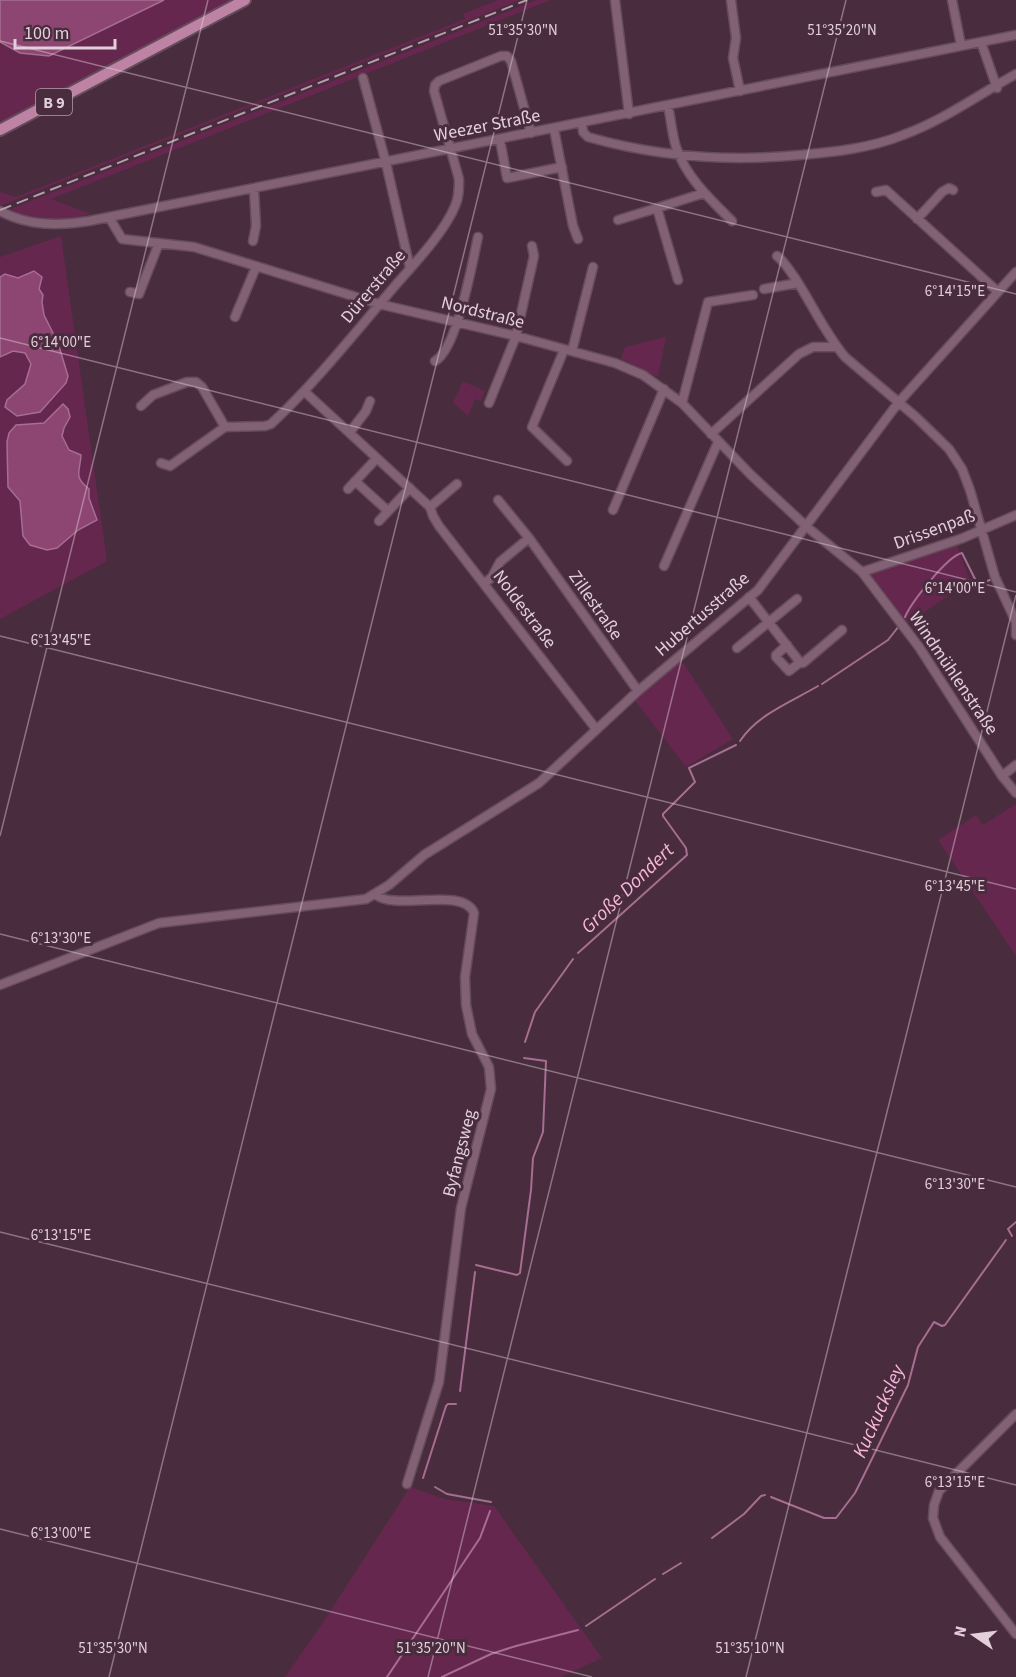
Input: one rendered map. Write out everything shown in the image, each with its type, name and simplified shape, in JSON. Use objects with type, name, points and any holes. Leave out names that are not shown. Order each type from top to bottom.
[{"type":"main road","name":"B 9","points":[[0,130],[245,0]]},
{"type":"street","points":[[615,0],[629,114]]},
{"type":"street","points":[[730,0],[736,38],[733,58],[740,91]]},
{"type":"street","points":[[952,0],[961,45]]},
{"type":"street","name":"Weezer Straße","points":[[0,211],[25,221],[52,225],[109,217],[1016,35]]},
{"type":"street","points":[[981,42],[996,87]]},
{"type":"street","name":"Dürerstraße","points":[[225,427],[271,424],[305,392],[410,268],[449,218],[458,199],[459,179],[434,91],[439,81],[501,56],[507,56],[511,61],[531,133]]},
{"type":"street","points":[[582,123],[583,132],[588,137],[680,156],[768,158],[843,151],[881,142],[929,124],[1016,74]]},
{"type":"street","points":[[363,78],[386,163],[410,268]]},
{"type":"street","points":[[668,106],[676,147],[688,172],[704,193],[732,220]]},
{"type":"street","points":[[554,129],[573,226],[578,239]]},
{"type":"street","points":[[500,140],[507,178],[562,167]]},
{"type":"street","points":[[917,219],[942,192],[949,188],[953,190]]},
{"type":"street","points":[[253,241],[256,226],[254,189]]},
{"type":"street","points":[[876,192],[886,190],[997,291]]},
{"type":"street","points":[[618,220],[704,193]]},
{"type":"street","points":[[657,208],[678,280]]},
{"type":"street","name":"Nordstraße","points":[[109,217],[122,239],[194,247],[379,304],[516,336],[622,366],[643,375],[682,403],[750,474],[807,527]]},
{"type":"street","points":[[435,362],[442,357],[458,322],[478,237]]},
{"type":"street","points":[[130,292],[139,294],[159,243]]},
{"type":"street","points":[[489,403],[516,336],[534,256],[532,246]]},
{"type":"street","points":[[777,256],[798,282],[844,357],[949,449],[967,482],[995,577],[1016,621],[1016,635]]},
{"type":"street","points":[[235,317],[256,267]]},
{"type":"street","points":[[567,461],[532,427],[568,351],[593,267]]},
{"type":"street","name":"Hubertusstraße","points":[[376,895],[424,855],[539,783],[638,691],[758,590],[898,403],[1016,272]]},
{"type":"street","points":[[764,289],[798,282]]},
{"type":"street","points":[[682,403],[708,302],[753,295]]},
{"type":"street","points":[[711,434],[799,354],[813,347],[836,347]]},
{"type":"street","points":[[141,406],[153,395],[187,382],[196,382],[202,387],[225,427],[170,466],[162,463]]},
{"type":"street","points":[[613,510],[664,389]]},
{"type":"street","name":"Noldestraße","points":[[305,392],[430,507],[439,525],[596,729]]},
{"type":"street","points":[[350,432],[366,411],[369,401]]},
{"type":"street","points":[[664,566],[718,442]]},
{"type":"street","points":[[348,489],[377,458]]},
{"type":"street","points":[[355,482],[388,511]]},
{"type":"street","points":[[430,507],[457,484]]},
{"type":"street","points":[[379,521],[410,488]]},
{"type":"street","name":"Zillestraße","points":[[498,500],[529,538],[638,691]]},
{"type":"street","name":"Drissenpaß","points":[[862,572],[963,537],[1016,515]]},
{"type":"street","name":"Windmühlenstraße","points":[[807,527],[862,572],[919,647],[1002,776],[1016,793]]},
{"type":"street","points":[[485,583],[492,577],[500,562],[529,538]]},
{"type":"street","points":[[749,597],[799,663]]},
{"type":"street","points":[[737,648],[797,599]]},
{"type":"street","points":[[787,645],[776,657],[788,671],[799,663],[803,663],[843,630]]},
{"type":"street","points":[[1002,776],[1016,765]]},
{"type":"street","points":[[389,885],[397,899]]},
{"type":"street","points":[[0,985],[159,923],[352,902],[376,895]]},
{"type":"street","name":"Byfangsweg","points":[[376,895],[379,898],[458,901],[472,908],[474,913],[465,977],[466,1005],[472,1034],[489,1067],[491,1089],[461,1209],[440,1382],[407,1484]]},
{"type":"street","points":[[1016,1414],[939,1491],[934,1505],[933,1518],[940,1537],[1016,1634]]},
{"type":"shaded area","points":[[0,0],[164,0],[49,56],[20,53],[0,42]]},
{"type":"shaded area","points":[[164,0],[236,0],[0,125],[0,42],[20,53],[49,56]]},
{"type":"shaded area","points":[[498,0],[520,0],[0,206],[0,192],[16,197],[465,19],[463,14]]},
{"type":"shaded area","points":[[536,0],[551,0],[51,199],[91,214],[85,215],[89,217],[48,219],[8,210]]},
{"type":"shaded area","points":[[61,236],[107,561],[0,619],[0,257]]},
{"type":"shaded area","points":[[34,271],[42,277],[39,289],[43,295],[44,315],[58,343],[68,376],[66,383],[40,412],[17,416],[5,407],[7,400],[25,384],[31,364],[25,353],[13,351],[0,357],[0,277],[5,274],[18,278]]},
{"type":"shaded area","points":[[666,337],[658,377],[621,359],[625,347]]},
{"type":"shaded area","points":[[463,381],[485,391],[481,401],[475,399],[468,416],[453,403]]},
{"type":"shaded area","points":[[63,404],[68,409],[70,417],[62,436],[69,450],[81,455],[79,477],[89,489],[89,498],[97,520],[78,530],[57,548],[47,550],[30,545],[23,536],[20,501],[8,487],[7,442],[9,433],[16,425],[44,423]]},
{"type":"shaded area","points":[[956,543],[970,581],[907,624],[867,573]]},
{"type":"shaded area","points":[[676,662],[684,664],[733,739],[686,767],[633,698]]},
{"type":"shaded area","points":[[1016,804],[1016,956],[938,840],[976,815],[983,825]]},
{"type":"shaded area","points":[[410,1487],[445,1499],[494,1506],[602,1658],[561,1677],[285,1677]]},
{"type":"waterway","points":[[905,617],[922,591],[955,556],[962,553],[978,585],[992,579]]},
{"type":"waterway","points":[[822,684],[888,640],[899,626]]},
{"type":"waterway","points":[[740,741],[765,716],[818,686]]},
{"type":"waterway","name":"Große Dondert","points":[[578,953],[687,855],[686,848],[663,814],[695,782],[689,768],[736,745]]},
{"type":"waterway","name":"Große Dondert","points":[[525,1042],[535,1012],[573,959]]},
{"type":"waterway","name":"Große Dondert","points":[[476,1265],[517,1275],[520,1273],[533,1158],[543,1132],[546,1061],[524,1058]]},
{"type":"waterway","name":"Kuckucksley","points":[[1012,1236],[1008,1229],[1016,1222]]},
{"type":"waterway","name":"Kuckucksley","points":[[771,1497],[824,1518],[836,1518],[855,1493],[908,1385],[918,1347],[934,1322],[945,1325],[1006,1240]]},
{"type":"waterway","name":"Große Dondert","points":[[460,1391],[475,1272]]},
{"type":"waterway","name":"Große Dondert","points":[[423,1478],[446,1406],[456,1404]]},
{"type":"waterway","name":"Große Dondert","points":[[435,1487],[447,1494],[491,1502]]},
{"type":"waterway","name":"Kuckucksley","points":[[712,1538],[765,1495]]},
{"type":"waterway","name":"Große Dondert","points":[[387,1677],[480,1538],[490,1511]]},
{"type":"waterway","name":"Kuckucksley","points":[[663,1574],[681,1563]]},
{"type":"waterway","name":"Kuckucksley","points":[[586,1626],[655,1579]]},
{"type":"waterway","name":"Kuckucksley","points":[[442,1677],[491,1654],[578,1630]]},
{"type":"railway","points":[[0,210],[527,0]]}]
